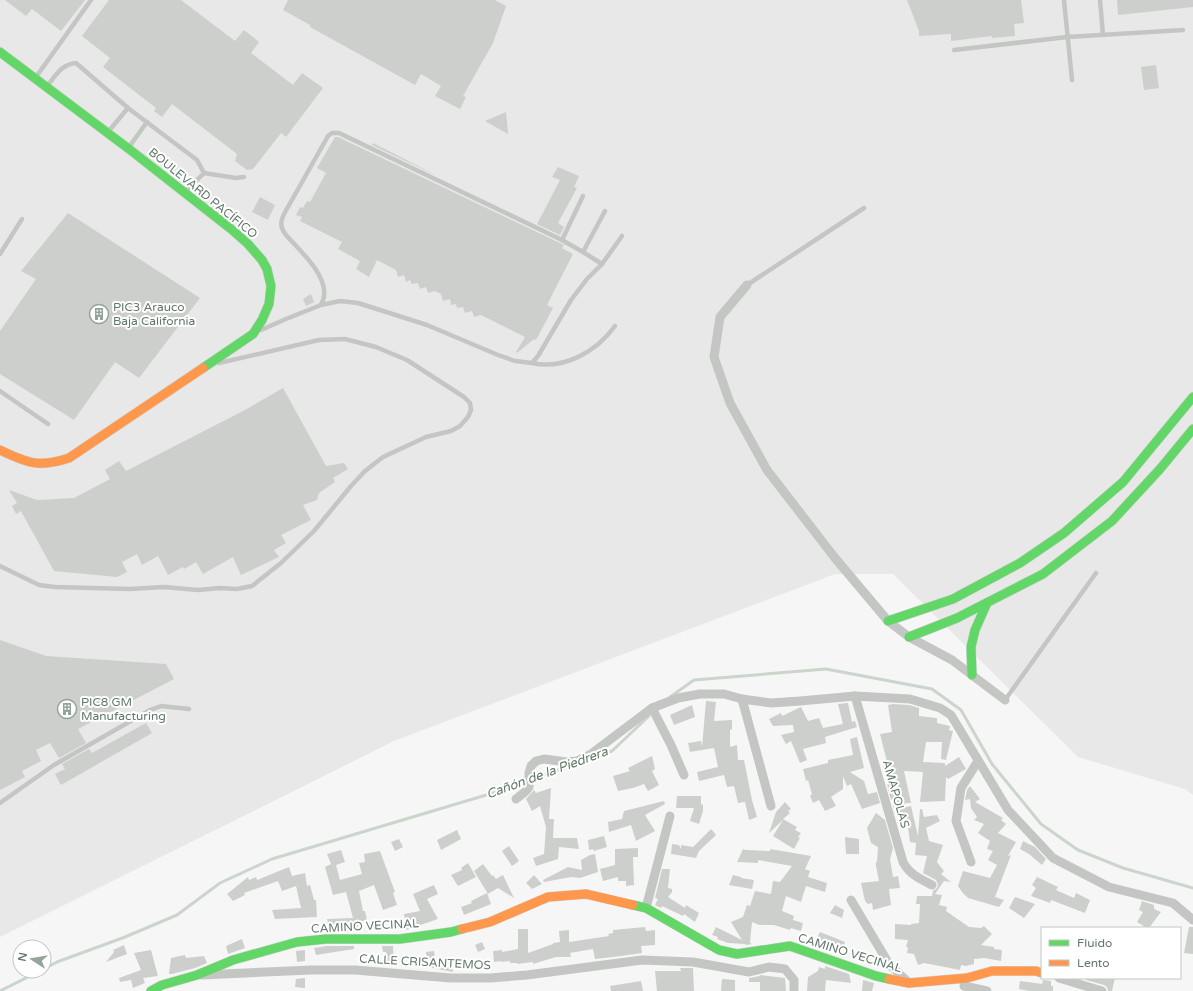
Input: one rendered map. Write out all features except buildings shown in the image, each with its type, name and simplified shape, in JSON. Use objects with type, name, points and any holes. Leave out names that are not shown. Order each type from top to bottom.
[{"type":"main road","name":"BOULEVARD PACÍFICO","points":[[0,52],[185,193],[246,242],[258,254],[267,269],[270,280],[271,294],[261,324],[253,334],[69,458],[56,463],[43,465],[27,462],[0,450]]},
{"type":"main road","points":[[888,621],[953,598],[1020,562],[1064,533],[1123,482],[1193,397]]},
{"type":"main road","points":[[909,637],[957,618],[1043,574],[1112,521],[1160,469],[1193,429]]},
{"type":"main road","points":[[972,675],[972,647],[975,630],[987,603]]},
{"type":"main road","name":"CAMINO VECINAL","points":[[150,991],[162,984],[197,975],[233,960],[297,942],[326,939],[400,938],[451,932],[490,922],[548,897],[565,895],[592,896],[646,908],[719,950],[737,954],[790,946],[876,976],[909,983],[965,985],[992,971],[1036,971],[1041,973]]},
{"type":"street","points":[[747,285],[720,317],[714,357],[730,403],[767,470],[835,558],[888,621],[909,637],[952,660],[1005,700]]},
{"type":"street","points":[[516,798],[529,787],[529,774],[531,766],[536,762],[544,759],[567,762],[576,761],[591,754],[652,708],[678,698],[700,694],[724,694],[742,699],[778,702],[855,696],[910,698],[940,708],[951,715],[1008,810],[1053,858],[1109,887],[1173,903],[1193,920]]},
{"type":"street","name":"AMAPOLAS","points":[[855,696],[903,862],[912,874],[932,885]]},
{"type":"street","points":[[742,699],[771,806]]},
{"type":"street","points":[[652,708],[684,775]]},
{"type":"street","points":[[971,862],[956,821],[961,788],[978,761]]},
{"type":"street","points":[[646,908],[670,816]]},
{"type":"street","points":[[851,900],[889,964],[909,983]]},
{"type":"street","name":"CALLE CRISANTEMOS","points":[[197,975],[356,970],[451,978],[490,978],[527,975],[642,960],[693,962],[749,972],[769,967],[785,969],[794,980],[794,991]]},
{"type":"street","points":[[1062,979],[1102,991]]},
{"type":"street","points":[[965,985],[987,991]]},
{"type":"lane","points":[[35,78],[91,0]]},
{"type":"lane","points":[[1064,0],[1072,80]]},
{"type":"lane","points":[[1100,0],[1103,35]]},
{"type":"lane","points":[[954,50],[1067,38],[1183,30]]},
{"type":"lane","points":[[46,87],[61,69],[69,63],[76,63],[128,108],[197,160],[204,174]]},
{"type":"lane","points":[[107,133],[128,108]]},
{"type":"lane","points":[[128,149],[147,122]]},
{"type":"lane","points":[[321,305],[324,295],[323,286],[318,271],[282,230],[281,222],[284,214],[328,136],[332,133],[339,133],[562,240],[602,264]]},
{"type":"lane","points":[[204,174],[236,178],[244,177]]},
{"type":"lane","points":[[185,193],[204,174]]},
{"type":"lane","points":[[562,240],[583,196]]},
{"type":"lane","points":[[747,285],[864,208]]},
{"type":"lane","points":[[583,252],[605,211]]},
{"type":"lane","points":[[0,254],[22,219]]},
{"type":"lane","points":[[532,363],[538,356],[571,300],[602,264],[622,236]]},
{"type":"lane","points":[[253,334],[321,305],[340,301],[358,303],[427,325],[515,361],[543,366],[552,366],[579,357],[597,346],[615,326]]},
{"type":"lane","points":[[0,566],[39,585],[55,587],[130,589],[164,587],[198,590],[220,588],[237,589],[252,586],[281,563],[314,531],[365,471],[383,457],[397,450],[426,437],[451,431],[460,426],[468,417],[471,410],[470,403],[464,397],[407,360],[376,347],[345,339],[319,340],[204,366]]},
{"type":"lane","points":[[0,391],[48,424]]},
{"type":"lane","points":[[1005,700],[1096,573]]},
{"type":"lane","points":[[0,803],[54,765],[150,710],[161,706],[189,709]]},
{"type":"shaded area","points":[[0,0],[1193,0],[1193,795],[1185,789],[1078,757],[893,574],[835,574],[394,741],[0,937]]},
{"type":"waterway","name":"Cañón de la Piedrera","points":[[670,697],[694,680],[826,669],[932,689],[961,710],[992,764],[1041,824],[1078,850],[1123,868],[1193,888]]},
{"type":"waterway","name":"Cañón de la Piedrera","points":[[592,758],[612,751],[649,716]]},
{"type":"waterway","name":"Cañón de la Piedrera","points":[[52,965],[125,937],[177,915],[220,883],[272,859],[493,793],[570,766]]},
{"type":"waterway","name":"Cañón de la Piedrera","points":[[0,991],[24,979]]},
{"type":"traffic: fast","points":[[0,52],[129,149],[231,229],[248,244],[262,260],[267,269],[271,286],[269,304],[262,320],[253,334],[203,368]]},
{"type":"traffic: fast","points":[[888,621],[953,599],[1020,563],[1064,533],[1123,482],[1193,397]]},
{"type":"traffic: fast","points":[[909,637],[957,618],[1043,574],[1112,521],[1160,469],[1193,429]]},
{"type":"traffic: fast","points":[[972,675],[971,647],[975,630],[987,603]]},
{"type":"traffic: fast","points":[[633,905],[646,908],[719,950],[737,954],[790,946],[876,976],[889,979]]},
{"type":"traffic: fast","points":[[151,991],[162,985],[197,975],[233,960],[297,942],[326,939],[400,939],[451,932],[462,929]]},
{"type":"traffic: slow","points":[[0,450],[33,463],[49,463],[69,458],[203,368]]},
{"type":"traffic: slow","points":[[462,929],[490,922],[548,897],[586,894],[633,905]]},
{"type":"traffic: slow","points":[[889,979],[909,983],[967,978],[992,971],[1036,971],[1041,973]]},
{"type":"place","name":"PIC3 Arauco Baja California","points":[[99,314]]},
{"type":"place","name":"PIC8 GM Manufacturing","points":[[67,709]]}]
